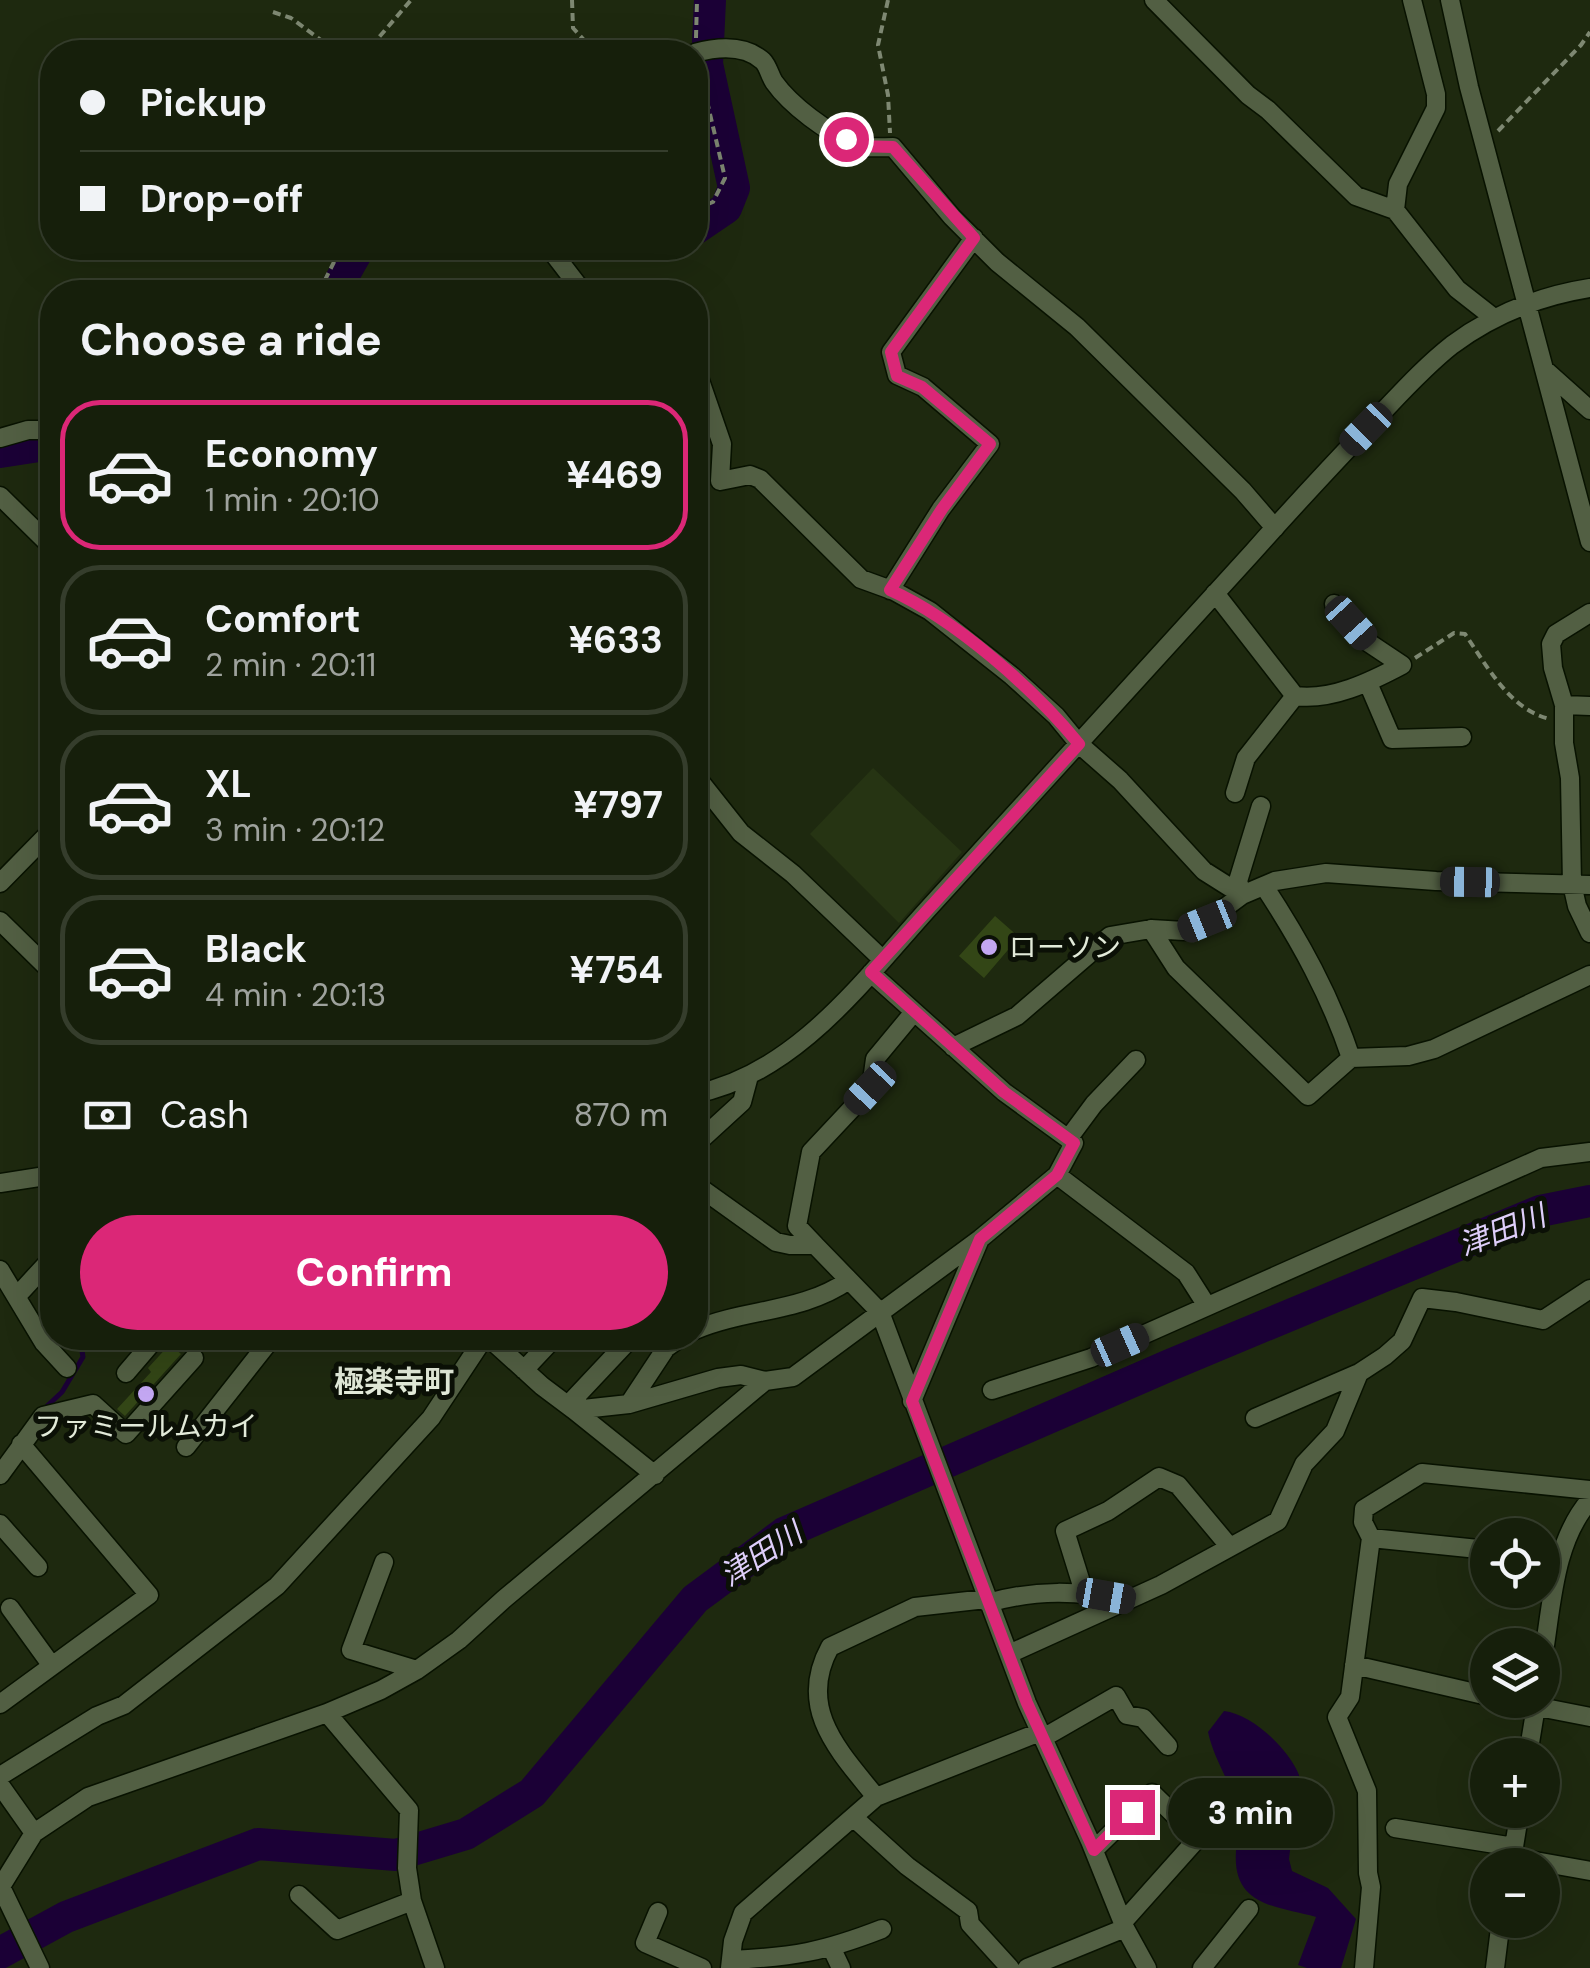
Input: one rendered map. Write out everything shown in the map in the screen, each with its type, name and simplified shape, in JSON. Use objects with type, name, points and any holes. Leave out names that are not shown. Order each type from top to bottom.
[{"type":"street","points":[[1154,0],[1356,196],[1396,210],[1457,289],[1494,318]]},
{"type":"street","points":[[1396,210],[1398,184],[1436,108],[1436,94],[1412,0]]},
{"type":"street","points":[[1450,0],[1484,146],[1590,542]]},
{"type":"street","points":[[708,50],[718,47],[764,62],[786,96],[857,146],[893,147],[974,238],[1077,327],[1243,491],[1274,528]]},
{"type":"street","points":[[890,590],[990,444],[937,398],[897,376],[891,352],[974,238]]},
{"type":"street","points":[[558,260],[574,280]]},
{"type":"street","points":[[708,1092],[748,1076],[802,1042],[877,966],[1274,528],[1452,345],[1525,303],[1590,288]]},
{"type":"street","points":[[1543,369],[1590,410]]},
{"type":"street","points":[[708,404],[722,444],[720,481],[750,475],[760,479],[861,579],[930,611],[982,652],[1056,716],[1204,871],[1242,896]]},
{"type":"street","points":[[0,438],[40,430]]},
{"type":"street","points":[[0,496],[40,535]]},
{"type":"street","points":[[1216,593],[1295,696],[1311,698],[1368,682],[1402,665],[1369,643],[1334,604]]},
{"type":"street","points":[[1590,613],[1556,634],[1551,644],[1564,714],[1581,885],[1577,906],[1590,933]]},
{"type":"street","points":[[1368,682],[1392,739],[1427,744],[1462,738]]},
{"type":"street","points":[[1235,794],[1242,755],[1295,696]]},
{"type":"street","points":[[1564,714],[1590,706]]},
{"type":"street","points":[[571,1407],[629,1404],[741,1374],[765,1381],[793,1377],[980,1239],[1057,1175],[1074,1143],[1004,1092],[914,1012],[793,874],[741,833],[708,791]]},
{"type":"street","points":[[1242,896],[1238,882],[1261,806]]},
{"type":"street","points":[[0,884],[40,842]]},
{"type":"street","points":[[953,1047],[1017,1016],[1110,936],[1184,930],[1275,881],[1326,873],[1581,885]]},
{"type":"street","points":[[1264,886],[1304,948],[1335,1008],[1351,1058]]},
{"type":"street","points":[[0,922],[40,960]]},
{"type":"street","points":[[1151,930],[1176,968],[1308,1096],[1351,1058],[1408,1056],[1434,1050],[1590,975]]},
{"type":"street","points":[[914,1012],[875,1060],[870,1088],[810,1152],[797,1226],[880,1312],[945,1492],[1041,1735],[1124,1925],[1147,1968]]},
{"type":"street","points":[[1068,1139],[1094,1104],[1136,1060]]},
{"type":"street","points":[[708,1133],[742,1102],[748,1076]]},
{"type":"street","points":[[992,1390],[1091,1358],[1541,1158],[1590,1152]]},
{"type":"street","points":[[1057,1175],[1186,1273],[1207,1306]]},
{"type":"street","points":[[0,1183],[40,1177]]},
{"type":"street","points":[[708,1193],[776,1242],[790,1246],[815,1244]]},
{"type":"street","points":[[912,1401],[980,1239]]},
{"type":"street","points":[[0,1270],[40,1328]]},
{"type":"street","points":[[17,1296],[40,1271]]},
{"type":"street","points":[[708,1325],[808,1302],[849,1280]]},
{"type":"street","points":[[1255,1418],[1359,1373],[1385,1356],[1402,1341],[1422,1298],[1544,1320],[1590,1289]]},
{"type":"street","points":[[55,1350],[67,1368]]},
{"type":"street","points":[[126,1372],[145,1350]]},
{"type":"street","points":[[186,1447],[263,1350]]},
{"type":"street","points":[[0,1776],[97,1716],[124,1705],[277,1586],[431,1418],[478,1350]]},
{"type":"street","points":[[500,1350],[656,1476]]},
{"type":"street","points":[[524,1370],[543,1350]]},
{"type":"street","points":[[571,1407],[620,1350]]},
{"type":"street","points":[[629,1404],[665,1350]]},
{"type":"street","points":[[2,1468],[43,1416],[93,1404],[126,1434],[194,1358]]},
{"type":"street","points":[[1009,1654],[1129,1600],[1278,1521],[1304,1464],[1336,1431],[1359,1373]]},
{"type":"street","points":[[40,1967],[1,1888],[34,1833],[88,1797],[326,1713],[417,1670],[459,1640],[765,1381]]},
{"type":"street","points":[[0,1704],[149,1595],[20,1444]]},
{"type":"street","points":[[1364,1968],[1371,1887],[1368,1792],[1337,1717],[1350,1697],[1371,1538],[1362,1522],[1364,1509],[1422,1473],[1590,1490]]},
{"type":"street","points":[[1084,1592],[1064,1531],[1108,1511],[1158,1478],[1178,1485],[1229,1546]]},
{"type":"street","points":[[1560,1542],[1590,1500]]},
{"type":"street","points":[[0,1524],[38,1568]]},
{"type":"street","points":[[1371,1538],[1470,1548]]},
{"type":"street","points":[[384,1562],[351,1650],[417,1670]]},
{"type":"street","points":[[876,1797],[828,1738],[818,1699],[823,1660],[830,1648],[916,1607],[987,1601],[1022,1593],[1084,1592],[1129,1600]]},
{"type":"street","points":[[10,1608],[52,1666]]},
{"type":"street","points":[[1354,1664],[1470,1692]]},
{"type":"street","points":[[882,1929],[832,1949],[730,1964],[743,1913],[876,1797],[1041,1735],[1116,1696],[1127,1716],[1142,1718],[1168,1746]]},
{"type":"street","points":[[1560,1710],[1590,1717]]},
{"type":"street","points":[[326,1713],[410,1810],[408,1868],[412,1901],[435,1968]]},
{"type":"street","points":[[0,1785],[34,1833]]},
{"type":"street","points":[[1028,1968],[1124,1925],[1198,1838],[1152,1793],[1094,1850]]},
{"type":"street","points":[[853,1818],[907,1866],[968,1911],[970,1924],[1010,1968]]},
{"type":"street","points":[[1394,1828],[1478,1848]]},
{"type":"street","points":[[1560,1865],[1590,1871]]},
{"type":"street","points":[[299,1896],[336,1930],[412,1901]]},
{"type":"street","points":[[1202,1968],[1249,1909]]},
{"type":"street","points":[[658,1912],[645,1943],[668,1961],[702,1968]]},
{"type":"street","points":[[1495,1968],[1499,1938]]},
{"type":"street","points":[[832,1949],[841,1968]]},
{"type":"path","points":[[377,40],[412,0]]},
{"type":"path","points":[[572,0],[573,28],[584,40]]},
{"type":"path","points":[[696,40],[697,0]]},
{"type":"path","points":[[888,0],[878,45],[893,147]]},
{"type":"path","points":[[273,12],[291,18],[321,40]]},
{"type":"path","points":[[1484,146],[1590,32]]},
{"type":"path","points":[[708,105],[725,178],[713,202],[708,204]]},
{"type":"path","points":[[1402,665],[1454,634],[1465,634],[1503,690],[1539,717],[1564,714]]},
{"type":"shaded area","points":[[873,768],[962,852],[899,923],[810,834]]},
{"type":"shaded area","points":[[1224,1711],[1246,1719],[1268,1734],[1287,1754],[1299,1775],[1289,1859],[1292,1871],[1328,1888],[1356,1919],[1341,1968],[1298,1965],[1316,1917],[1272,1906],[1249,1893],[1241,1883],[1236,1851],[1240,1812],[1208,1732]]},
{"type":"building","name":"ローソン","points":[[995,916],[1019,937],[984,978],[959,956]]},
{"type":"building","points":[[164,1350],[181,1354],[125,1416],[117,1409],[151,1372],[148,1368]]},
{"type":"waterway","points":[[708,43],[710,0]]},
{"type":"waterway","points":[[708,69],[734,188],[726,208],[708,220]]},
{"type":"waterway","points":[[341,280],[352,260]]},
{"type":"waterway","points":[[0,452],[40,446]]},
{"type":"waterway","name":"津田川","points":[[0,1953],[66,1917],[258,1844],[396,1855],[466,1834],[532,1793],[695,1599],[784,1533],[1170,1365],[1540,1211],[1590,1201]]},
{"type":"waterway","points":[[45,1408],[62,1392],[83,1357],[82,1350]]},
{"type":"place","name":"ローソン","points":[[989,947]]},
{"type":"place","name":"ファミールムカイ","points":[[146,1394]]},
{"type":"district","name":"極楽寺町","points":[[394,1381]]},
{"type":"route","points":[[846,139],[857,146],[893,147],[974,238],[891,352],[897,376],[922,387],[952,408],[990,444],[890,590],[930,611],[1012,676],[1056,716],[1079,744],[871,972],[1004,1092],[1074,1143],[1057,1175],[980,1239],[912,1401],[1027,1703],[1094,1850],[1132,1812]]}]
